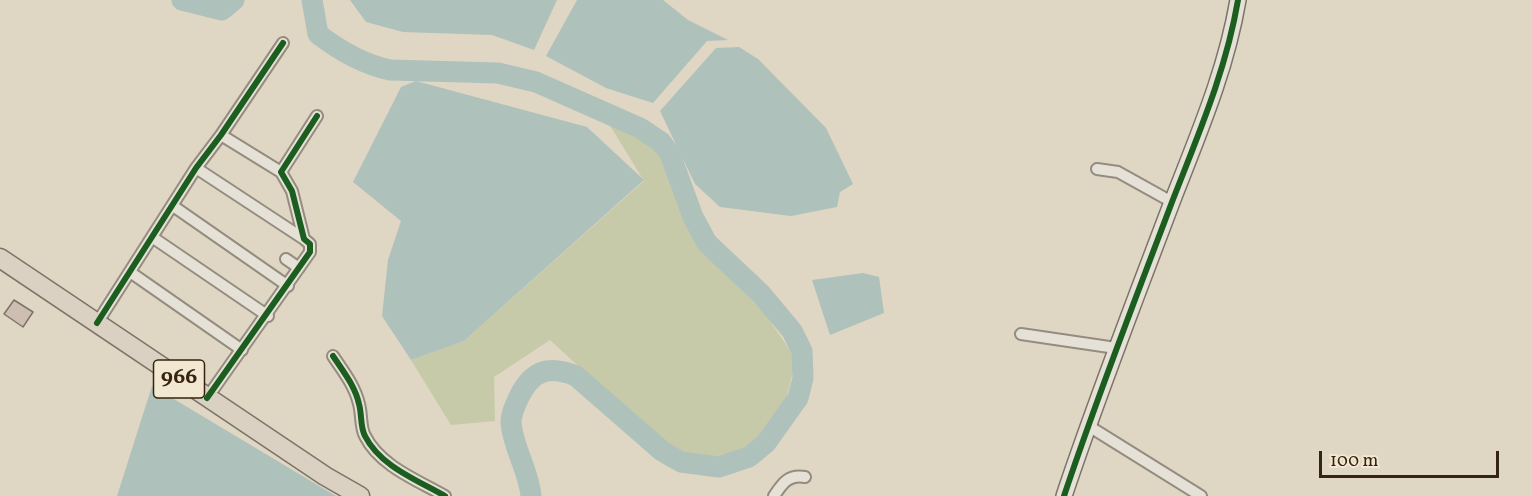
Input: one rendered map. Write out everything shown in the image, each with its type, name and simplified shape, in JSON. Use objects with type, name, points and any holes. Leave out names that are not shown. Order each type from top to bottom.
[{"type":"main road","name":"966","points":[[0,258],[207,398],[325,476],[360,496]]},
{"type":"street","points":[[1064,496],[1116,348],[1227,54],[1238,0]]},
{"type":"street","points":[[96,323],[196,168],[222,135],[283,43]]},
{"type":"street","points":[[281,172],[318,116]]},
{"type":"street","points":[[222,135],[281,172],[292,191],[304,239]]},
{"type":"street","points":[[196,168],[310,244],[310,252],[268,316],[207,398]]},
{"type":"street","points":[[1097,169],[1118,172],[1172,202]]},
{"type":"street","points":[[173,206],[288,286]]},
{"type":"street","points":[[152,237],[268,316]]},
{"type":"street","points":[[286,259],[299,268]]},
{"type":"street","points":[[130,272],[242,350]]},
{"type":"street","points":[[1021,334],[1116,348]]},
{"type":"street","points":[[333,356],[350,381],[359,402],[364,434],[373,449],[382,460],[445,496]]},
{"type":"street","points":[[1088,425],[1201,496]]},
{"type":"street","points":[[774,496],[783,482],[796,476],[805,477]]},
{"type":"green space","points":[[606,119],[643,134],[661,156],[699,243],[765,314],[796,359],[784,408],[742,454],[693,458],[651,433],[550,340],[494,377],[495,421],[451,425],[411,360],[464,341],[644,181]]},
{"type":"shaded area","points":[[350,0],[557,0],[534,50],[492,35],[403,32],[366,22]]},
{"type":"shaded area","points":[[577,0],[663,0],[688,20],[728,40],[707,41],[653,103],[606,88],[546,56]]},
{"type":"shaded area","points":[[739,47],[758,59],[826,128],[853,184],[840,192],[837,207],[791,216],[720,207],[695,184],[660,111],[716,48]]},
{"type":"shaded area","points":[[416,81],[587,127],[644,180],[464,341],[411,360],[382,316],[388,260],[401,221],[353,182],[401,87]]},
{"type":"shaded area","points":[[863,273],[879,277],[884,313],[830,335],[812,280]]},
{"type":"shaded area","points":[[152,386],[336,496],[117,496]]},
{"type":"building","points":[[14,300],[33,312],[23,327],[4,314]]},
{"type":"waterway","points":[[182,0],[222,10],[234,0]]},
{"type":"waterway","points":[[312,0],[318,34],[361,60],[390,70],[498,73],[536,82],[640,128],[661,142],[670,154],[693,217],[707,243],[761,294],[792,331],[802,351],[803,378],[798,398],[766,443],[749,457],[719,467],[681,462],[662,451],[576,376],[558,371],[542,372],[524,388],[512,413],[511,423],[531,496]]},
{"type":"cycle path","points":[[1064,496],[1116,349],[1219,77],[1238,0]]},
{"type":"cycle path","points":[[97,323],[196,168],[283,43]]},
{"type":"cycle path","points":[[207,398],[310,252],[310,244],[304,239],[292,191],[281,172],[317,116]]},
{"type":"cycle path","points":[[333,356],[355,391],[363,432],[372,447],[400,471],[445,496]]}]
